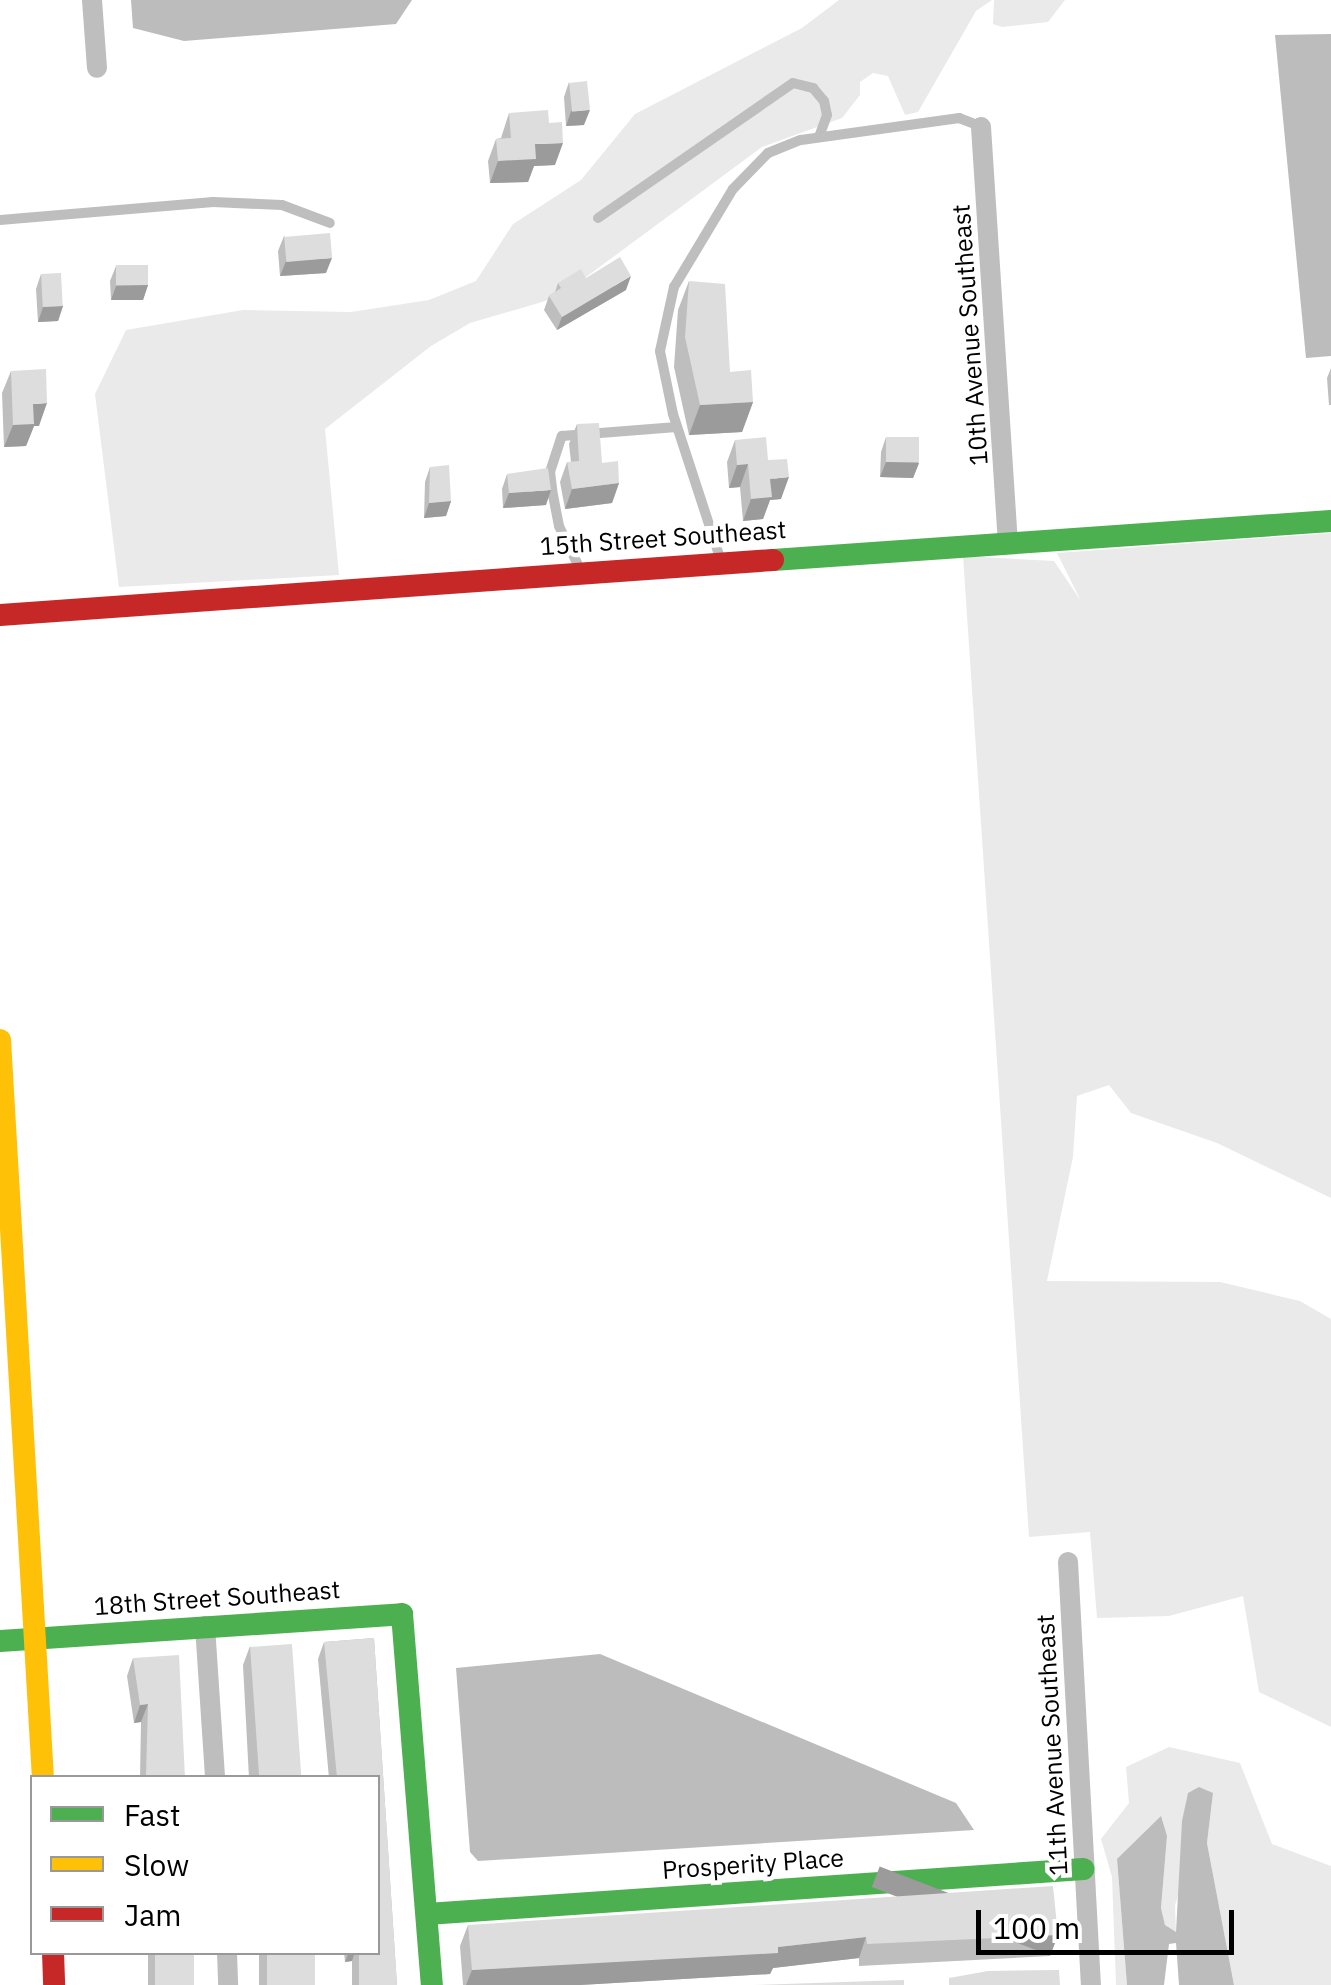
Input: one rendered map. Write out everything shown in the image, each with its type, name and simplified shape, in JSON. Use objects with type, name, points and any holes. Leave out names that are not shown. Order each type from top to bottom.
[{"type":"street","points":[[92,0],[96,68]]},
{"type":"street","name":"10th Avenue Southeast","points":[[981,127],[1008,540]]},
{"type":"street","name":"15th Street Southeast","points":[[0,615],[1008,540],[1331,521]]},
{"type":"street","points":[[0,1040],[43,1775]]},
{"type":"street","name":"11th Avenue Southeast","points":[[1068,1562],[1091,1985]]},
{"type":"street","name":"18th Street Southeast","points":[[0,1641],[402,1614],[427,1914]]},
{"type":"street","points":[[205,1626],[215,1775]]},
{"type":"street","name":"Prosperity Place","points":[[427,1914],[1083,1868]]},
{"type":"street","points":[[427,1914],[432,1985]]},
{"type":"street","points":[[52,1955],[54,1985]]},
{"type":"street","points":[[227,1955],[228,1985]]},
{"type":"lane","points":[[598,218],[793,83],[812,88],[828,109],[820,137]]},
{"type":"lane","points":[[721,561],[677,427],[660,351],[674,287],[747,170],[768,153],[820,137],[959,118],[981,127]]},
{"type":"lane","points":[[0,220],[213,202],[282,205],[330,223]]},
{"type":"lane","points":[[582,572],[559,526],[553,496],[550,472],[562,436],[677,427]]},
{"type":"shaded area","points":[[131,0],[412,0],[396,24],[184,41],[133,28]]},
{"type":"shaded area","points":[[839,0],[992,0],[976,11],[918,112],[905,115],[888,76],[873,73],[860,82],[860,95],[842,118],[762,147],[559,297],[470,323],[431,346],[325,429],[339,575],[119,587],[95,394],[126,330],[243,310],[351,312],[429,300],[476,281],[513,224],[581,180],[635,114],[802,28]]},
{"type":"shaded area","points":[[994,0],[1065,0],[1048,22],[1002,27],[993,24]]},
{"type":"shaded area","points":[[1331,34],[1331,356],[1306,358],[1275,35]]},
{"type":"shaded area","points":[[1331,533],[1331,1198],[1217,1143],[1131,1113],[1109,1085],[1077,1096],[1073,1157],[1047,1281],[1220,1282],[1300,1301],[1331,1319],[1331,1727],[1259,1692],[1243,1596],[1169,1616],[1097,1618],[1090,1532],[1029,1537],[963,556],[1054,561],[1081,601],[1057,553]]},
{"type":"shaded area","points":[[600,1654],[956,1803],[974,1830],[478,1861],[470,1852],[456,1668]]},
{"type":"shaded area","points":[[1169,1747],[1240,1763],[1272,1844],[1331,1866],[1331,1985],[1234,1985],[1207,1843],[1213,1793],[1175,1905],[1176,1933],[1165,1925],[1161,1908],[1167,1836],[1117,1859],[1127,1985],[1116,1985],[1112,1877],[1101,1839],[1129,1803],[1126,1767]]},
{"type":"shaded area","points":[[1199,1787],[1213,1793],[1207,1843],[1234,1985],[1179,1985],[1176,1943],[1169,1944],[1164,1985],[1127,1985],[1117,1859],[1161,1816],[1167,1836],[1161,1908],[1165,1925],[1176,1932],[1182,1821],[1188,1793]]},
{"type":"building","points":[[587,81],[590,110],[572,112],[569,83]]},
{"type":"building","points":[[548,110],[549,123],[562,122],[563,143],[535,144],[536,159],[498,161],[496,139],[511,138],[509,113]]},
{"type":"building","points":[[330,233],[332,258],[286,262],[284,237]]},
{"type":"building","points":[[620,257],[631,276],[562,317],[549,296],[561,288],[558,283],[581,269],[586,278]]},
{"type":"building","points":[[116,265],[148,265],[148,285],[116,285]]},
{"type":"building","points":[[61,273],[63,306],[43,307],[41,274]]},
{"type":"building","points":[[689,281],[725,284],[730,372],[751,370],[753,402],[700,405],[685,337]]},
{"type":"building","points":[[46,369],[47,403],[33,404],[34,424],[13,425],[11,371]]},
{"type":"building","points":[[599,423],[602,463],[618,461],[619,483],[572,489],[567,462],[579,461],[577,424]]},
{"type":"building","points":[[766,437],[768,460],[787,459],[789,477],[770,479],[772,497],[751,499],[748,464],[737,465],[735,440]]},
{"type":"building","points":[[886,437],[919,437],[919,462],[886,462]]},
{"type":"building","points":[[449,465],[451,501],[429,503],[430,467]]},
{"type":"building","points":[[548,468],[551,490],[509,493],[507,474]]},
{"type":"building","points":[[374,1638],[397,1985],[359,1985],[359,1955],[380,1955],[380,1775],[337,1775],[324,1642]]},
{"type":"building","points":[[292,1644],[301,1775],[259,1775],[250,1647]]},
{"type":"building","points":[[179,1655],[185,1775],[146,1775],[148,1704],[140,1705],[133,1658]]},
{"type":"building","points":[[1053,1886],[1058,1935],[867,1944],[866,1937],[778,1947],[778,1953],[472,1970],[468,1925]]},
{"type":"building","points":[[155,1955],[194,1955],[194,1985],[155,1985]]},
{"type":"building","points":[[267,1955],[315,1955],[315,1985],[267,1985]]},
{"type":"building","points":[[1059,1970],[1060,1985],[949,1985],[949,1978],[988,1971]]},
{"type":"building","points":[[904,1980],[904,1985],[753,1985]]},
{"type":"traffic: fast","points":[[773,560],[1331,521]]},
{"type":"traffic: fast","points":[[0,1641],[402,1614],[432,1985]]},
{"type":"traffic: fast","points":[[427,1914],[1083,1869]]},
{"type":"traffic: slow","points":[[0,1040],[43,1775]]},
{"type":"traffic: jam","points":[[0,615],[773,560]]},
{"type":"traffic: jam","points":[[53,1955],[54,1985]]}]
